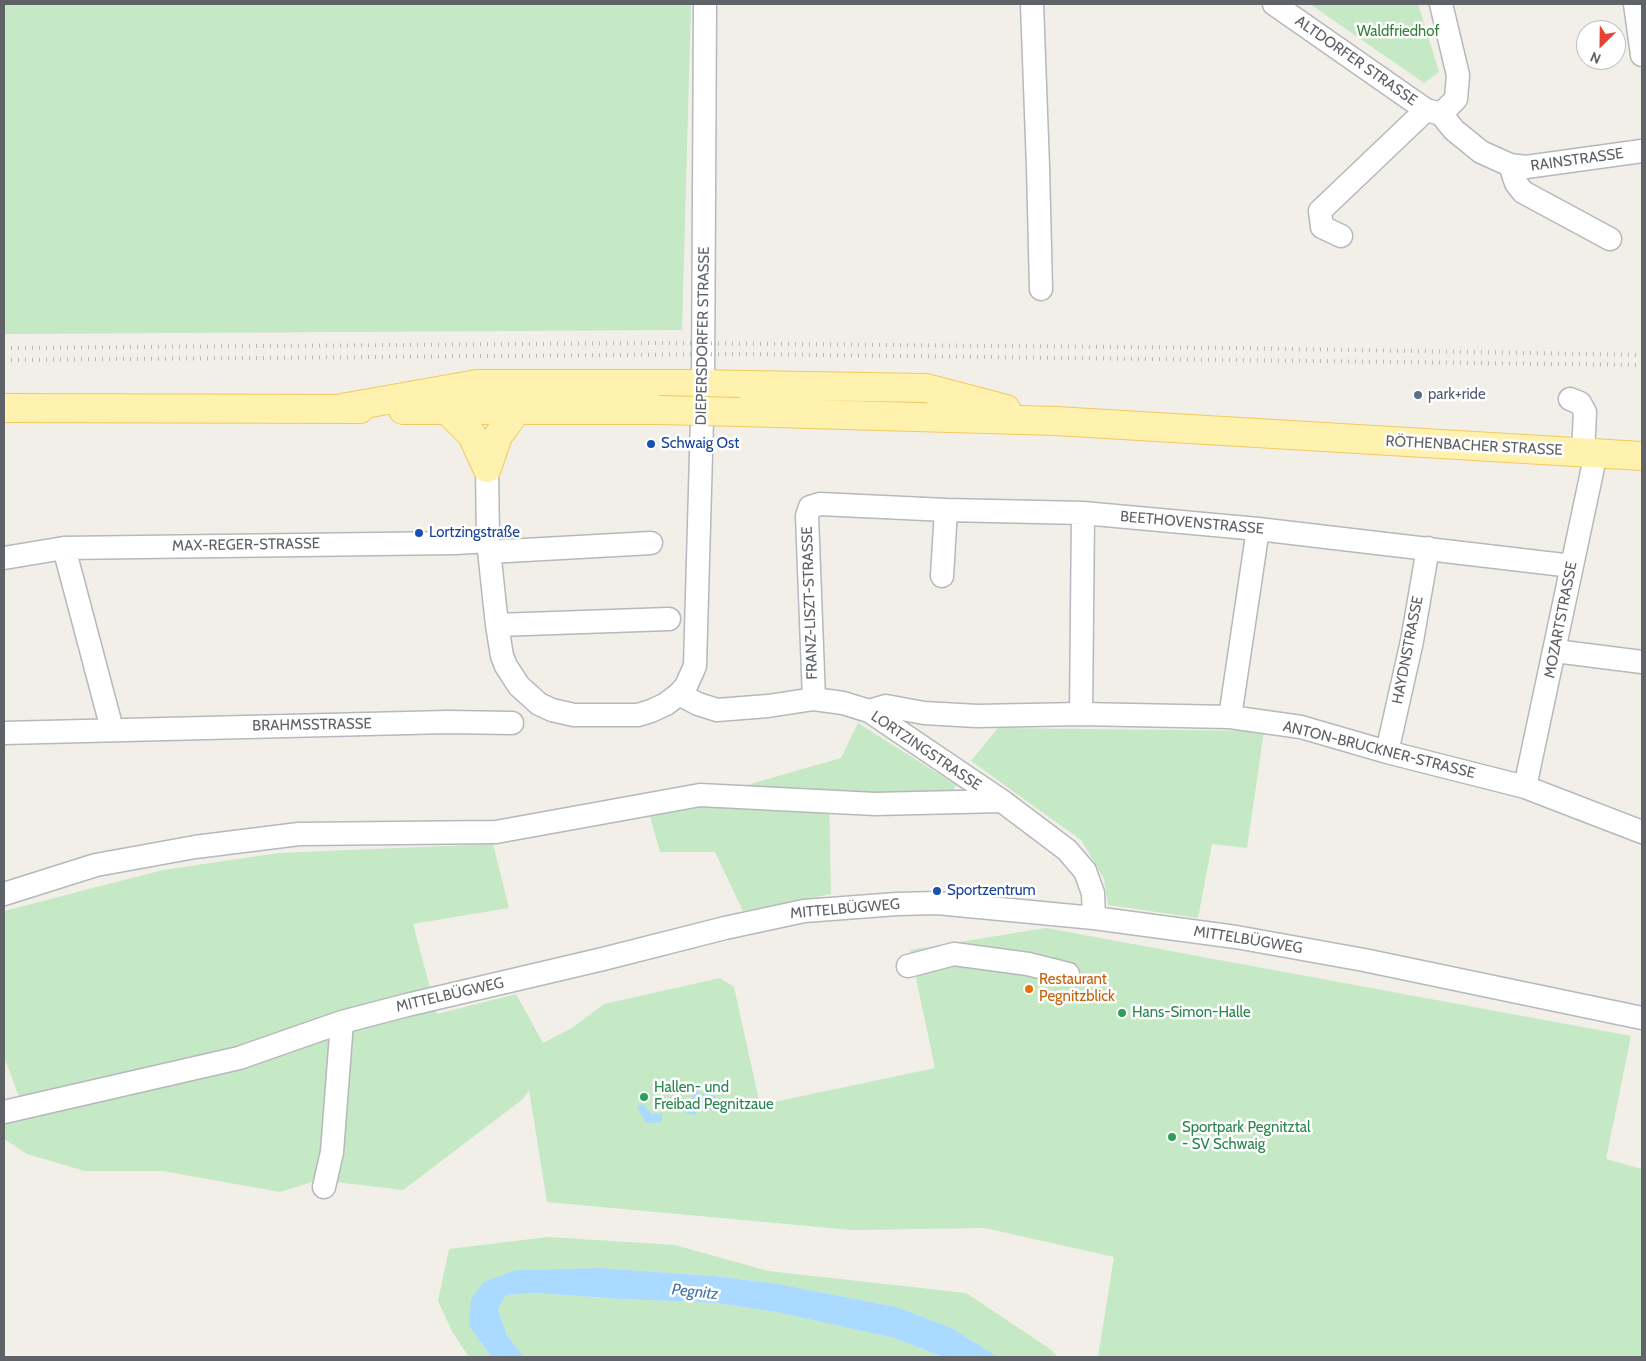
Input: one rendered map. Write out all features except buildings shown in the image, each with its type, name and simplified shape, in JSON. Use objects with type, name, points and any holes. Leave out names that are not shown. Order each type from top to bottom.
[{"type":"main road","points":[[342,408],[477,384],[703,384],[926,388],[1056,422]]},
{"type":"main road","points":[[4,408],[659,410],[1056,422]]},
{"type":"main road","points":[[446,410],[472,435],[487,468]]},
{"type":"main road","points":[[487,468],[498,436],[517,410]]},
{"type":"main road","name":"RÖTHENBACHER STRASSE","points":[[1056,422],[1642,456]]},
{"type":"street","name":"DIEPERSDORFER STRASSE","points":[[679,694],[686,686],[695,666],[703,384],[705,4]]},
{"type":"street","points":[[1032,4],[1042,71],[1041,289]]},
{"type":"street","name":"ALTDORFER STRASSE","points":[[1274,4],[1434,112]]},
{"type":"street","points":[[1341,236],[1322,227],[1320,211],[1434,112],[1456,99],[1458,75],[1441,4]]},
{"type":"street","points":[[1635,4],[1642,55]]},
{"type":"street","name":"RAINSTRASSE","points":[[1434,112],[1481,152],[1510,165],[1526,167],[1642,151]]},
{"type":"street","points":[[1510,165],[1516,183],[1523,192],[1610,239]]},
{"type":"street","name":"MOZARTSTRASSE","points":[[1526,787],[1572,566],[1589,453],[1585,412],[1580,403],[1570,399]]},
{"type":"street","points":[[487,468],[489,546],[497,625],[502,656],[511,676],[539,704],[552,710],[574,715],[638,715],[666,704],[679,694]]},
{"type":"street","name":"BEETHOVENSTRASSE","points":[[810,507],[820,504],[946,510],[1083,513],[1258,529],[1572,566]]},
{"type":"street","name":"FRANZ-LISZT-STRASSE","points":[[810,507],[806,516],[814,699]]},
{"type":"street","points":[[942,576],[946,510]]},
{"type":"street","points":[[1081,714],[1083,513]]},
{"type":"street","points":[[1230,717],[1258,529]]},
{"type":"street","name":"MAX-REGER-STRASSE","points":[[4,558],[64,548],[456,543],[489,546]]},
{"type":"street","points":[[489,546],[651,543]]},
{"type":"street","points":[[64,548],[112,729]]},
{"type":"street","name":"HAYDNSTRASSE","points":[[1387,752],[1412,641],[1428,548]]},
{"type":"street","points":[[497,625],[670,619]]},
{"type":"street","points":[[1555,651],[1642,662]]},
{"type":"street","name":"LORTZINGSTRASSE","points":[[679,694],[698,704],[717,710],[768,706],[814,699],[843,703],[869,711],[1002,801],[1067,850],[1085,872],[1093,893],[1094,918]]},
{"type":"street","name":"ANTON-BRUCKNER-STRASSE","points":[[869,711],[886,706],[924,713],[977,716],[1081,714],[1230,717],[1301,727],[1387,752],[1526,787],[1642,832]]},
{"type":"street","name":"BRAHMSSTRASSE","points":[[4,732],[448,722],[512,723]]},
{"type":"street","points":[[4,894],[96,865],[195,847],[299,834],[496,832],[700,795],[875,804],[1002,801]]},
{"type":"street","name":"MITTELBÜGWEG","points":[[4,1112],[239,1058],[342,1022],[725,928],[804,911],[897,904],[937,903],[1094,918],[1236,937],[1364,960],[1642,1018]]},
{"type":"street","points":[[908,966],[954,954],[1028,964],[1068,974]]},
{"type":"street","points":[[324,1187],[332,1152],[342,1022]]},
{"type":"green space","points":[[4,4],[691,4],[682,330],[4,334]]},
{"type":"green space","name":"Waldfriedhof","points":[[1310,4],[1418,4],[1439,72],[1424,83]]},
{"type":"green space","points":[[858,723],[956,785],[952,793],[829,793],[831,894],[743,911],[715,852],[660,852],[649,813],[841,758]]},
{"type":"green space","points":[[998,728],[1264,731],[1247,848],[1212,844],[1198,918],[1108,905],[1104,879],[1081,840],[971,761]]},
{"type":"green space","points":[[493,844],[509,908],[413,924],[437,1014],[516,994],[543,1043],[572,1028],[604,1004],[720,978],[734,987],[760,1105],[935,1068],[910,950],[1046,928],[1631,1036],[1606,1159],[1642,1169],[1642,1357],[1098,1357],[1114,1257],[985,1228],[852,1230],[547,1202],[529,1090],[523,1099],[403,1190],[319,1180],[280,1192],[163,1171],[85,1171],[27,1154],[4,1139],[4,1124],[20,1099],[4,1057],[4,911],[163,870],[279,853]]},
{"type":"green space","points":[[548,1237],[675,1245],[768,1271],[966,1293],[1050,1349],[1058,1357],[998,1357],[950,1327],[896,1307],[779,1284],[715,1276],[600,1268],[516,1270],[480,1342],[491,1357],[469,1357],[453,1333],[438,1301],[449,1249]]},
{"type":"green space","points":[[534,1293],[715,1303],[776,1312],[894,1338],[943,1357],[524,1357],[507,1335],[498,1309],[506,1295]]},
{"type":"water","points":[[698,1090],[700,1097],[704,1093],[716,1097],[717,1104],[714,1110],[699,1110],[695,1115],[686,1113],[683,1106],[693,1098],[692,1091]]},
{"type":"water","points":[[643,1104],[651,1114],[662,1114],[662,1122],[646,1123],[637,1107]]},
{"type":"water","name":"Pegnitz","points":[[600,1268],[715,1276],[779,1284],[896,1307],[950,1327],[998,1357],[943,1357],[894,1338],[776,1312],[715,1303],[534,1293],[506,1295],[498,1309],[507,1335],[524,1357],[491,1357],[469,1325],[471,1299],[484,1282],[516,1270]]},
{"type":"railway","points":[[4,348],[661,343],[1233,348],[1642,355]]},
{"type":"railway","points":[[4,360],[737,354],[1642,365]]},
{"type":"place","name":"park+ride","points":[[1418,395]]},
{"type":"place","name":"Schwaig Ost","points":[[651,444]]},
{"type":"place","name":"Lortzingstraße","points":[[419,533]]},
{"type":"place","name":"Sportzentrum","points":[[937,891]]},
{"type":"place","name":"Restaurant Pegnitzblick","points":[[1029,989]]},
{"type":"place","name":"Hans-Simon-Halle","points":[[1122,1013]]},
{"type":"place","name":"Hallen- und Freibad Pegnitzaue","points":[[644,1097]]},
{"type":"place","name":"Sportpark Pegnitztal - SV Schwaig","points":[[1172,1137]]}]
